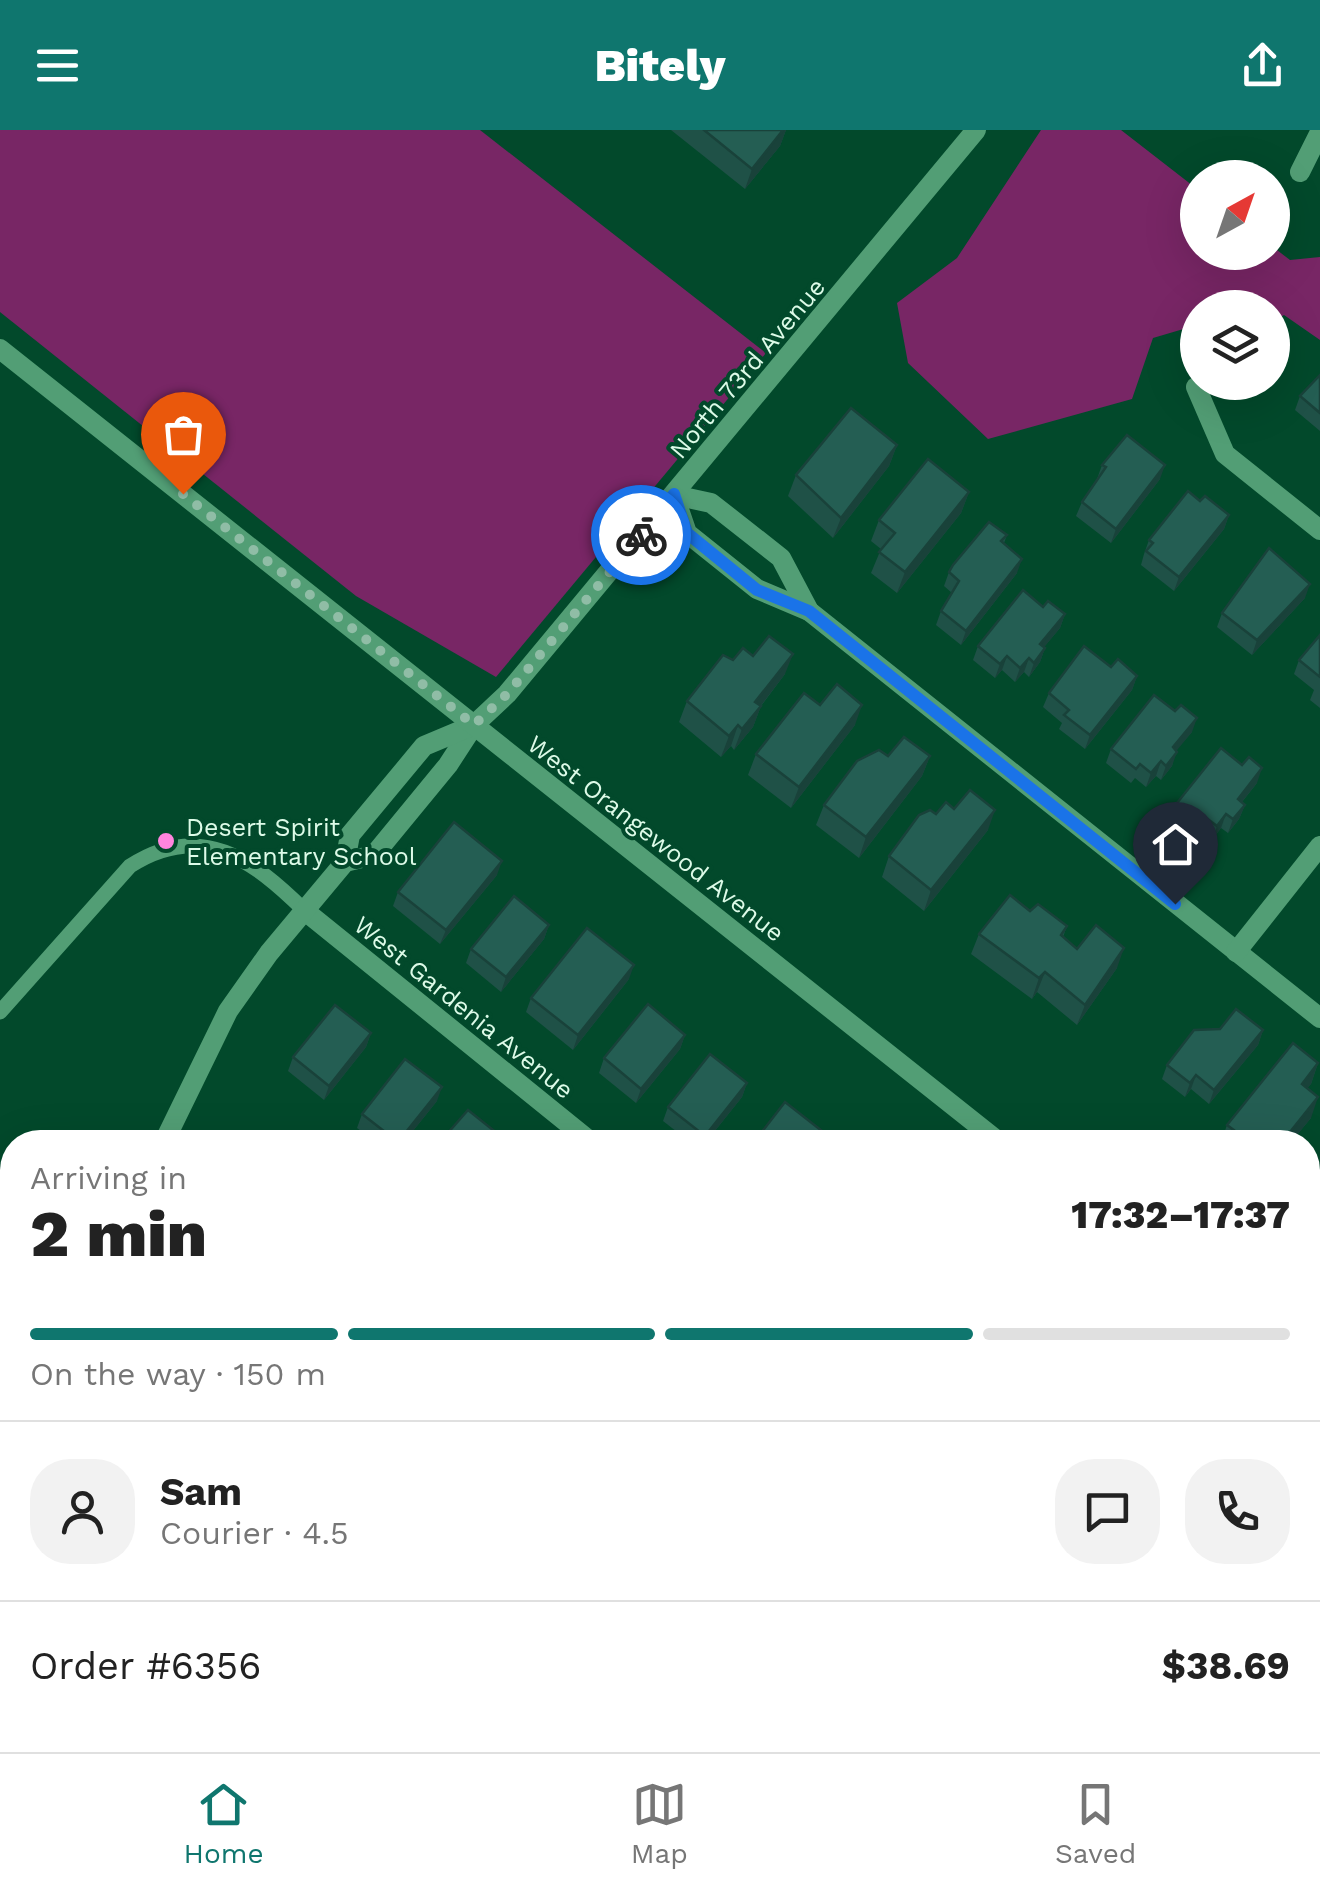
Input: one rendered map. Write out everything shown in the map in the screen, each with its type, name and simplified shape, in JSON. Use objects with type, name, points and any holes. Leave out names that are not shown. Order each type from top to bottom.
[{"type":"street","name":"North 73rd Avenue","points":[[345,862],[374,854],[448,765],[474,725],[507,694],[976,130]]},
{"type":"street","points":[[1300,172],[1320,132]]},
{"type":"street","name":"West Orangewood Avenue","points":[[0,349],[985,1130]]},
{"type":"street","points":[[1202,400],[1225,454],[1320,530]]},
{"type":"street","points":[[674,494],[687,533],[757,590],[809,611],[1320,1018]]},
{"type":"street","points":[[674,494],[711,503],[780,558],[809,611]]},
{"type":"street","name":"North 73rd Avenue","points":[[170,1130],[228,1011],[269,952],[345,862],[350,835],[424,746],[474,725]]},
{"type":"street","points":[[1236,952],[1320,846]]},
{"type":"street","name":"West Gardenia Avenue","points":[[305,911],[576,1130]]},
{"type":"lane","points":[[0,1012],[130,866],[156,848],[200,844],[238,857],[269,876],[305,911]]},
{"type":"shaded area","points":[[0,130],[480,130],[766,353],[496,677],[356,596],[0,312]]},
{"type":"shaded area","points":[[1041,130],[1121,130],[1180,176],[1180,270],[1290,270],[1290,260],[1320,257],[1320,340],[1290,319],[1290,290],[1180,290],[1180,330],[1153,338],[1132,399],[988,439],[908,363],[897,303],[957,258]]},
{"type":"building","points":[[704,130],[783,130],[752,169]]},
{"type":"building","points":[[1320,375],[1320,413],[1300,396]]},
{"type":"building","points":[[851,408],[897,445],[841,518],[796,475]]},
{"type":"building","points":[[1127,435],[1165,465],[1116,529],[1082,502],[1106,467],[1102,465]]},
{"type":"building","points":[[928,459],[969,492],[905,572],[879,552],[895,533],[879,520]]},
{"type":"building","points":[[1188,491],[1200,501],[1205,496],[1229,515],[1179,577],[1146,551],[1153,543],[1149,540]]},
{"type":"building","points":[[989,522],[1007,535],[1001,541],[1022,559],[966,631],[941,611],[959,581],[949,572]]},
{"type":"building","points":[[1269,548],[1310,584],[1257,640],[1222,613]]},
{"type":"building","points":[[1023,590],[1043,607],[1048,601],[1065,614],[1040,644],[1045,648],[1034,663],[1029,658],[1020,668],[1007,656],[1000,664],[978,646]]},
{"type":"building","points":[[1320,635],[1320,677],[1299,660]]},
{"type":"building","points":[[769,636],[793,654],[755,702],[761,706],[742,729],[738,725],[729,736],[687,701],[723,655],[733,660],[743,648],[753,656]]},
{"type":"building","points":[[1084,646],[1111,667],[1118,659],[1137,676],[1090,735],[1064,715],[1069,710],[1049,693]]},
{"type":"building","points":[[837,684],[862,705],[799,787],[756,754],[804,693],[820,705]]},
{"type":"building","points":[[1154,695],[1175,711],[1181,705],[1197,718],[1173,747],[1177,752],[1166,766],[1161,761],[1151,773],[1140,764],[1136,769],[1111,749]]},
{"type":"building","points":[[904,737],[930,756],[866,837],[824,805],[857,761],[879,750],[888,756]]},
{"type":"building","points":[[1221,748],[1242,765],[1249,757],[1262,768],[1238,799],[1245,805],[1233,819],[1226,814],[1217,826],[1205,817],[1201,822],[1177,803]]},
{"type":"building","points":[[970,790],[995,810],[931,890],[889,856],[919,815],[930,810],[936,814],[946,802],[954,809]]},
{"type":"building","points":[[454,822],[502,861],[446,930],[398,892]]},
{"type":"building","points":[[1010,895],[1030,911],[1038,904],[1067,926],[1061,935],[1077,949],[1096,925],[1124,948],[1085,1005],[1045,972],[1039,978],[979,934]]},
{"type":"building","points":[[514,896],[549,925],[506,977],[471,949]]},
{"type":"building","points":[[587,928],[634,965],[578,1035],[531,998]]},
{"type":"building","points":[[648,1004],[685,1035],[641,1089],[604,1058]]},
{"type":"building","points":[[335,1005],[371,1033],[329,1086],[293,1057]]},
{"type":"building","points":[[1236,1009],[1263,1030],[1214,1090],[1196,1075],[1190,1083],[1167,1065],[1194,1030],[1220,1029]]},
{"type":"building","points":[[1293,1043],[1318,1063],[1302,1084],[1318,1097],[1292,1130],[1234,1130],[1227,1125]]},
{"type":"building","points":[[710,1054],[747,1083],[710,1130],[697,1130],[668,1107]]},
{"type":"building","points":[[405,1059],[442,1087],[408,1130],[383,1130],[362,1114]]},
{"type":"building","points":[[785,1102],[821,1130],[763,1130]]},
{"type":"building","points":[[468,1110],[493,1130],[450,1130]]},
{"type":"way so far","points":[[183,494],[474,725],[507,694],[641,535]]},
{"type":"place","name":"Desert Spirit Elementary School","points":[[166,841]]},
{"type":"route","points":[[641,535],[674,494],[687,533],[757,590],[809,611],[1175,904]]}]
